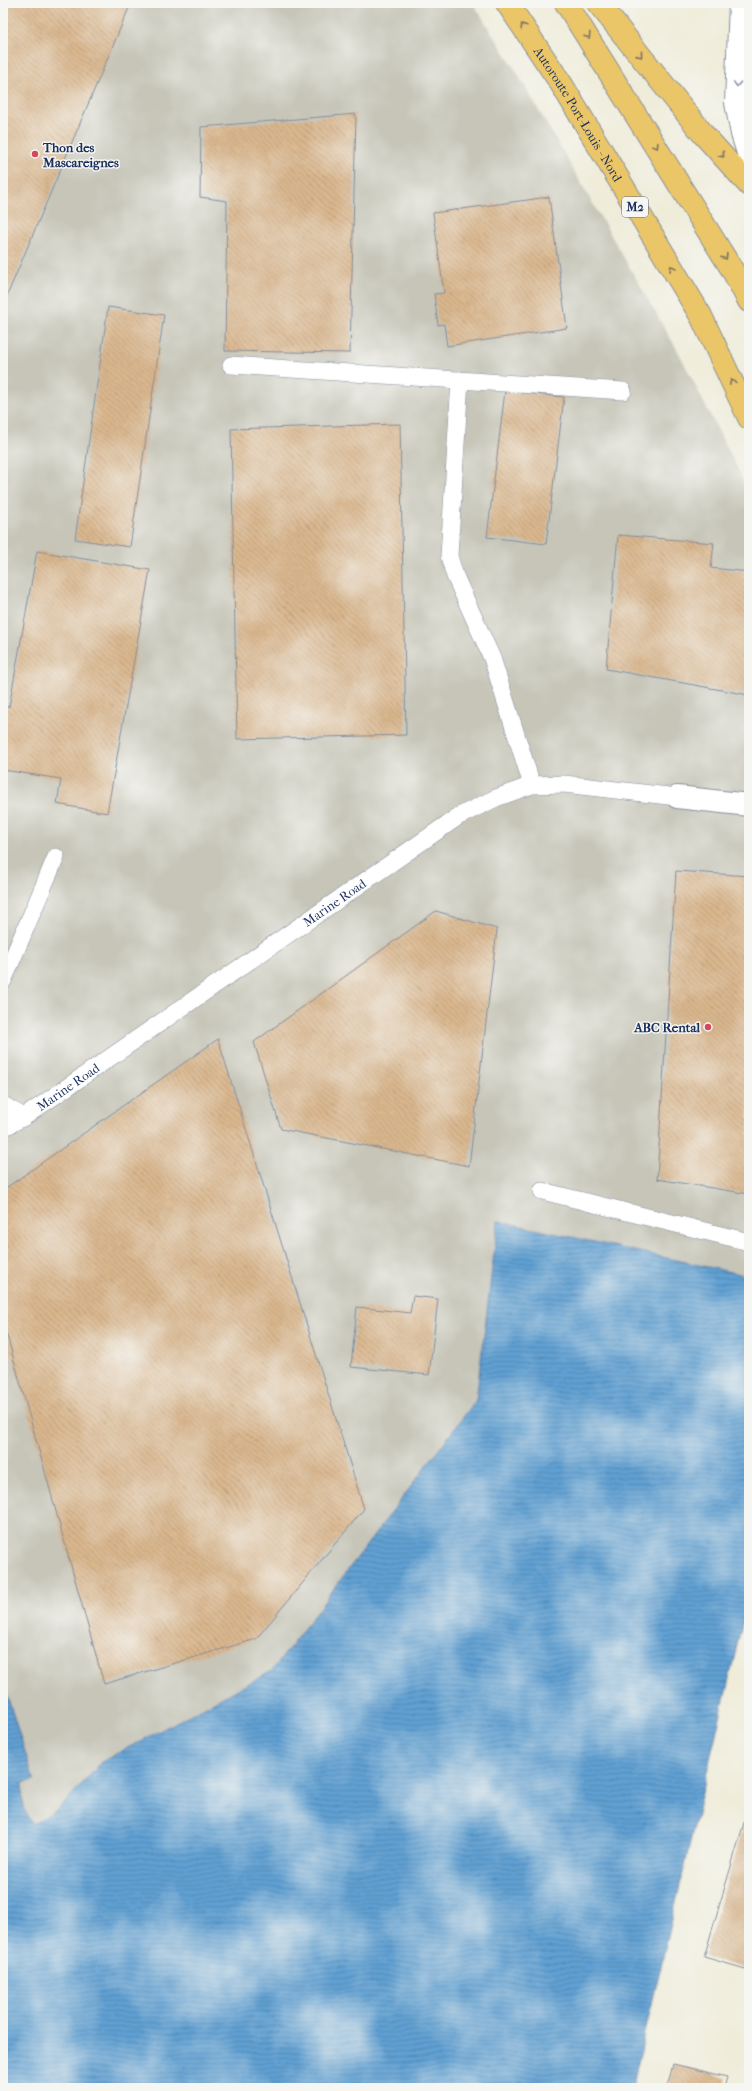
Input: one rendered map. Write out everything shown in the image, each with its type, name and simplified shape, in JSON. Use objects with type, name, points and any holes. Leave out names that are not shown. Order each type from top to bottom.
[{"type":"highway","name":"Autoroute Port-Louis - Nord","points":[[507,3],[562,85],[701,316],[749,418]]},
{"type":"highway","points":[[566,3],[733,271],[749,301]]},
{"type":"highway","points":[[598,3],[704,135],[749,185]]},
{"type":"street","points":[[740,3],[736,103],[742,134],[749,156]]},
{"type":"street","points":[[677,797],[749,805]]},
{"type":"lane","points":[[231,365],[623,391]]},
{"type":"lane","points":[[460,380],[449,556],[455,576],[492,658],[532,785]]},
{"type":"lane","name":"Marine Road","points":[[3,1128],[24,1117],[459,816],[496,798],[532,785],[564,784],[677,797]]},
{"type":"lane","points":[[3,981],[56,857]]},
{"type":"lane","points":[[3,1105],[24,1117]]},
{"type":"lane","name":"Marine Road","points":[[3,1116],[24,1117]]},
{"type":"lane","points":[[542,1191],[749,1242]]},
{"type":"shaded area","points":[[3,3],[473,3],[515,69],[679,353],[749,492],[749,1276],[498,1221],[476,1400],[272,1671],[103,1761],[58,1810],[32,1824],[23,1807],[3,1811]]},
{"type":"water","points":[[498,1221],[749,1276],[749,1595],[632,2088],[3,2088],[3,1683],[34,1780],[22,1783],[23,1807],[32,1824],[58,1810],[103,1761],[272,1671],[476,1400]]},
{"type":"building","name":"Thon des Mascareignes","points":[[3,3],[131,3],[3,305]]},
{"type":"building","points":[[356,114],[350,353],[225,351],[227,201],[200,197],[201,127]]},
{"type":"building","points":[[549,197],[567,328],[447,346],[444,324],[438,325],[434,294],[444,293],[433,213]]},
{"type":"building","points":[[108,307],[164,315],[130,547],[75,539]]},
{"type":"building","points":[[505,391],[564,397],[546,544],[487,537]]},
{"type":"building","points":[[400,424],[406,735],[237,739],[231,429]]},
{"type":"building","points":[[618,535],[714,543],[711,568],[749,572],[749,695],[606,669]]},
{"type":"building","points":[[37,551],[150,570],[107,813],[57,804],[61,779],[3,770],[3,706],[9,707]]},
{"type":"building","name":"ABC Rental","points":[[676,871],[749,876],[749,1194],[657,1179]]},
{"type":"building","points":[[436,911],[497,929],[469,1166],[281,1129],[254,1042]]},
{"type":"building","points":[[218,1039],[364,1509],[256,1639],[104,1684],[3,1321],[3,1190]]},
{"type":"building","points":[[413,1296],[438,1299],[429,1375],[351,1367],[357,1307],[410,1313]]},
{"type":"building","points":[[749,1806],[749,1970],[704,1957]]},
{"type":"building","points":[[673,2064],[727,2077],[724,2088],[667,2088]]},
{"type":"place","name":"Thon des Mascareignes","points":[[35,154]]},
{"type":"place","name":"ABC Rental","points":[[708,1027]]}]
